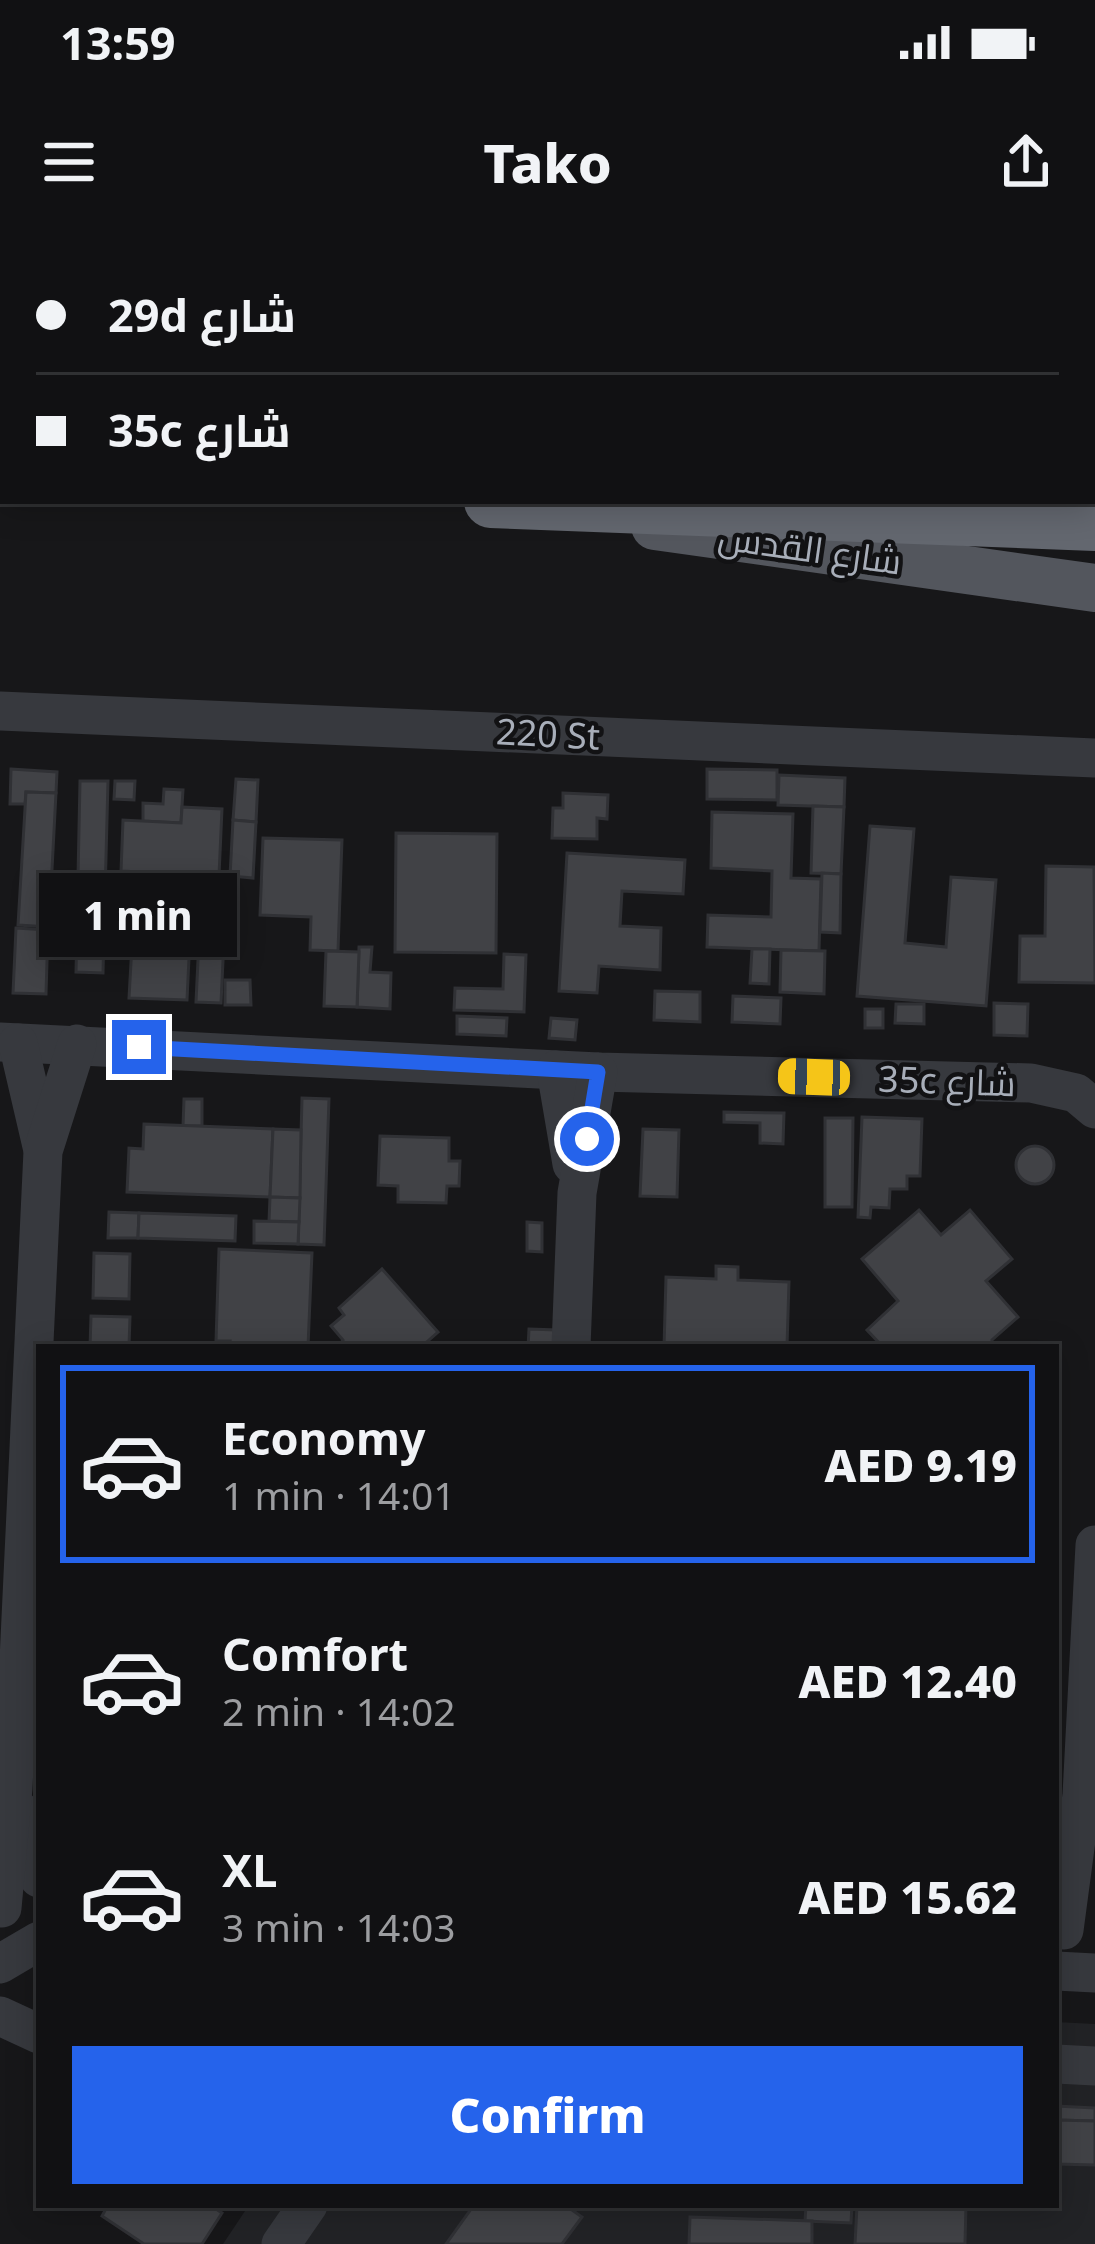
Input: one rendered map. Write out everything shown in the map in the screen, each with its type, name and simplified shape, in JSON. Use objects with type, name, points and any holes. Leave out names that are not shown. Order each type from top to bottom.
[{"type":"highway","points":[[577,504],[1095,524]]},
{"type":"main road","name":"شارع القدس","points":[[521,504],[763,544],[1095,588]]},
{"type":"street","name":"220 St","points":[[0,711],[1095,758]]},
{"type":"street","name":"35c شارع","points":[[9,1043],[598,1072],[1031,1083],[1076,1093],[1095,1109]]},
{"type":"street","points":[[9,1043],[43,1151]]},
{"type":"street","points":[[14,1904],[13,1788],[43,1151],[77,1044]]},
{"type":"street","points":[[556,1070],[578,1193]]},
{"type":"street","points":[[571,1344],[578,1193],[598,1072]]},
{"type":"street","points":[[1077,1930],[1095,1545]]},
{"type":"street","points":[[13,1788],[36,1868]]},
{"type":"street","points":[[0,1964],[36,1943]]},
{"type":"street","points":[[1059,1971],[1095,1973]]},
{"type":"street","points":[[0,2015],[36,2033]]},
{"type":"street","points":[[1059,2064],[1095,2066]]},
{"type":"street","points":[[280,2244],[306,2208]]},
{"type":"shaded area","points":[[1059,2022],[1095,2024],[1095,2244],[223,2244],[247,2208],[1059,2208]]},
{"type":"building","points":[[11,769],[57,772],[56,793],[26,792],[25,804],[10,804]]},
{"type":"building","points":[[707,769],[777,770],[777,800],[707,799]]},
{"type":"building","points":[[779,775],[845,778],[844,807],[778,805]]},
{"type":"building","points":[[236,779],[258,780],[256,822],[233,820]]},
{"type":"building","points":[[80,781],[108,781],[103,973],[76,972]]},
{"type":"building","points":[[115,781],[135,781],[134,800],[114,799]]},
{"type":"building","points":[[164,789],[183,790],[181,823],[143,821],[143,803],[163,804]]},
{"type":"building","points":[[26,792],[56,793],[49,927],[18,925]]},
{"type":"building","points":[[563,793],[608,795],[607,819],[597,818],[597,839],[552,838],[553,808],[563,808]]},
{"type":"building","points":[[813,806],[844,807],[841,874],[811,873]]},
{"type":"building","points":[[182,807],[222,809],[219,876],[121,871],[123,820],[181,823]]},
{"type":"building","points":[[712,812],[793,814],[791,878],[821,879],[819,951],[707,947],[708,915],[771,917],[772,871],[711,868]]},
{"type":"building","points":[[233,820],[256,822],[253,878],[230,876]]},
{"type":"building","points":[[870,826],[914,829],[905,943],[946,947],[951,877],[996,880],[986,1006],[857,996]]},
{"type":"building","points":[[396,833],[497,834],[496,953],[395,952]]},
{"type":"building","points":[[263,838],[342,840],[338,951],[310,950],[311,917],[260,915]]},
{"type":"building","points":[[567,853],[685,860],[683,894],[622,891],[620,926],[661,928],[660,970],[599,966],[597,993],[559,991]]},
{"type":"building","points":[[1046,866],[1094,867],[1095,983],[1019,982],[1020,936],[1045,936]]},
{"type":"building","points":[[136,872],[193,875],[187,1000],[129,998]]},
{"type":"building","points":[[822,873],[841,874],[840,933],[820,932]]},
{"type":"building","points":[[202,875],[227,877],[221,1003],[196,1002]]},
{"type":"building","points":[[16,928],[48,930],[46,994],[13,993]]},
{"type":"building","points":[[359,947],[372,947],[370,972],[391,973],[390,1009],[357,1007]]},
{"type":"building","points":[[752,949],[770,949],[769,984],[750,983]]},
{"type":"building","points":[[781,950],[825,951],[824,994],[780,992]]},
{"type":"building","points":[[326,951],[359,952],[357,1007],[324,1006]]},
{"type":"building","points":[[504,954],[526,955],[524,1012],[454,1010],[455,988],[503,989]]},
{"type":"building","points":[[225,980],[250,980],[251,1005],[225,1005]]},
{"type":"building","points":[[655,991],[700,992],[700,1022],[654,1020]]},
{"type":"building","points":[[733,996],[781,998],[780,1024],[732,1022]]},
{"type":"building","points":[[994,1003],[1028,1004],[1027,1036],[994,1035]]},
{"type":"building","points":[[896,1004],[924,1004],[924,1024],[895,1023]]},
{"type":"building","points":[[865,1009],[883,1009],[883,1028],[865,1028]]},
{"type":"building","points":[[457,1016],[507,1018],[506,1036],[457,1034]]},
{"type":"building","points":[[551,1018],[577,1020],[575,1040],[549,1038]]},
{"type":"building","points":[[302,1098],[329,1099],[324,1245],[298,1244]]},
{"type":"building","points":[[184,1099],[202,1099],[202,1126],[183,1126]]},
{"type":"building","points":[[724,1112],[784,1113],[783,1144],[760,1143],[760,1123],[724,1122]]},
{"type":"building","points":[[862,1117],[922,1119],[920,1176],[907,1176],[907,1189],[890,1189],[889,1208],[871,1207],[870,1218],[858,1217]]},
{"type":"building","points":[[825,1118],[853,1118],[852,1207],[825,1207]]},
{"type":"building","points":[[144,1124],[273,1129],[270,1197],[127,1192],[129,1148],[143,1149]]},
{"type":"building","points":[[273,1129],[301,1130],[300,1198],[270,1197]]},
{"type":"building","points":[[643,1129],[679,1130],[677,1197],[640,1196]]},
{"type":"building","points":[[380,1136],[449,1138],[449,1161],[460,1161],[459,1186],[447,1186],[446,1203],[398,1202],[398,1186],[378,1185]]},
{"type":"building","points":[[1035,1146],[1049,1151],[1054,1165],[1049,1179],[1035,1184],[1021,1179],[1016,1165],[1021,1151]]},
{"type":"building","points":[[270,1197],[300,1198],[299,1222],[269,1221]]},
{"type":"building","points":[[919,1210],[941,1235],[970,1210],[1012,1259],[986,1281],[1018,1317],[992,1344],[880,1344],[867,1330],[898,1301],[862,1259]]},
{"type":"building","points":[[109,1212],[139,1213],[138,1238],[108,1238]]},
{"type":"building","points":[[139,1213],[236,1216],[235,1241],[138,1238]]},
{"type":"building","points":[[254,1221],[299,1222],[298,1244],[254,1243]]},
{"type":"building","points":[[527,1222],[542,1223],[542,1252],[527,1251]]},
{"type":"building","points":[[219,1249],[312,1253],[308,1344],[216,1341]]},
{"type":"building","points":[[94,1253],[130,1254],[129,1299],[93,1298]]},
{"type":"building","points":[[716,1266],[738,1267],[738,1280],[789,1282],[787,1344],[664,1344],[666,1277],[716,1279]]},
{"type":"building","points":[[382,1269],[438,1332],[424,1344],[340,1344],[343,1340],[331,1326],[344,1315],[339,1308]]},
{"type":"building","points":[[91,1316],[130,1317],[129,1344],[90,1344]]},
{"type":"building","points":[[529,1329],[557,1330],[557,1344],[528,1344]]},
{"type":"building","points":[[1059,2106],[1095,2108],[1095,2121],[1059,2120]]},
{"type":"building","points":[[1059,2120],[1095,2121],[1095,2165],[1059,2164]]},
{"type":"building","points":[[106,2208],[214,2208],[222,2213],[202,2244],[144,2244],[102,2216]]},
{"type":"building","points":[[472,2208],[569,2208],[582,2217],[562,2244],[446,2244]]},
{"type":"building","points":[[806,2208],[852,2208],[851,2223],[805,2221]]},
{"type":"building","points":[[857,2208],[966,2208],[965,2244],[855,2244]]},
{"type":"building","points":[[690,2217],[812,2221],[812,2244],[689,2244]]},
{"type":"route","points":[[139,1047],[598,1072],[587,1139]]}]
